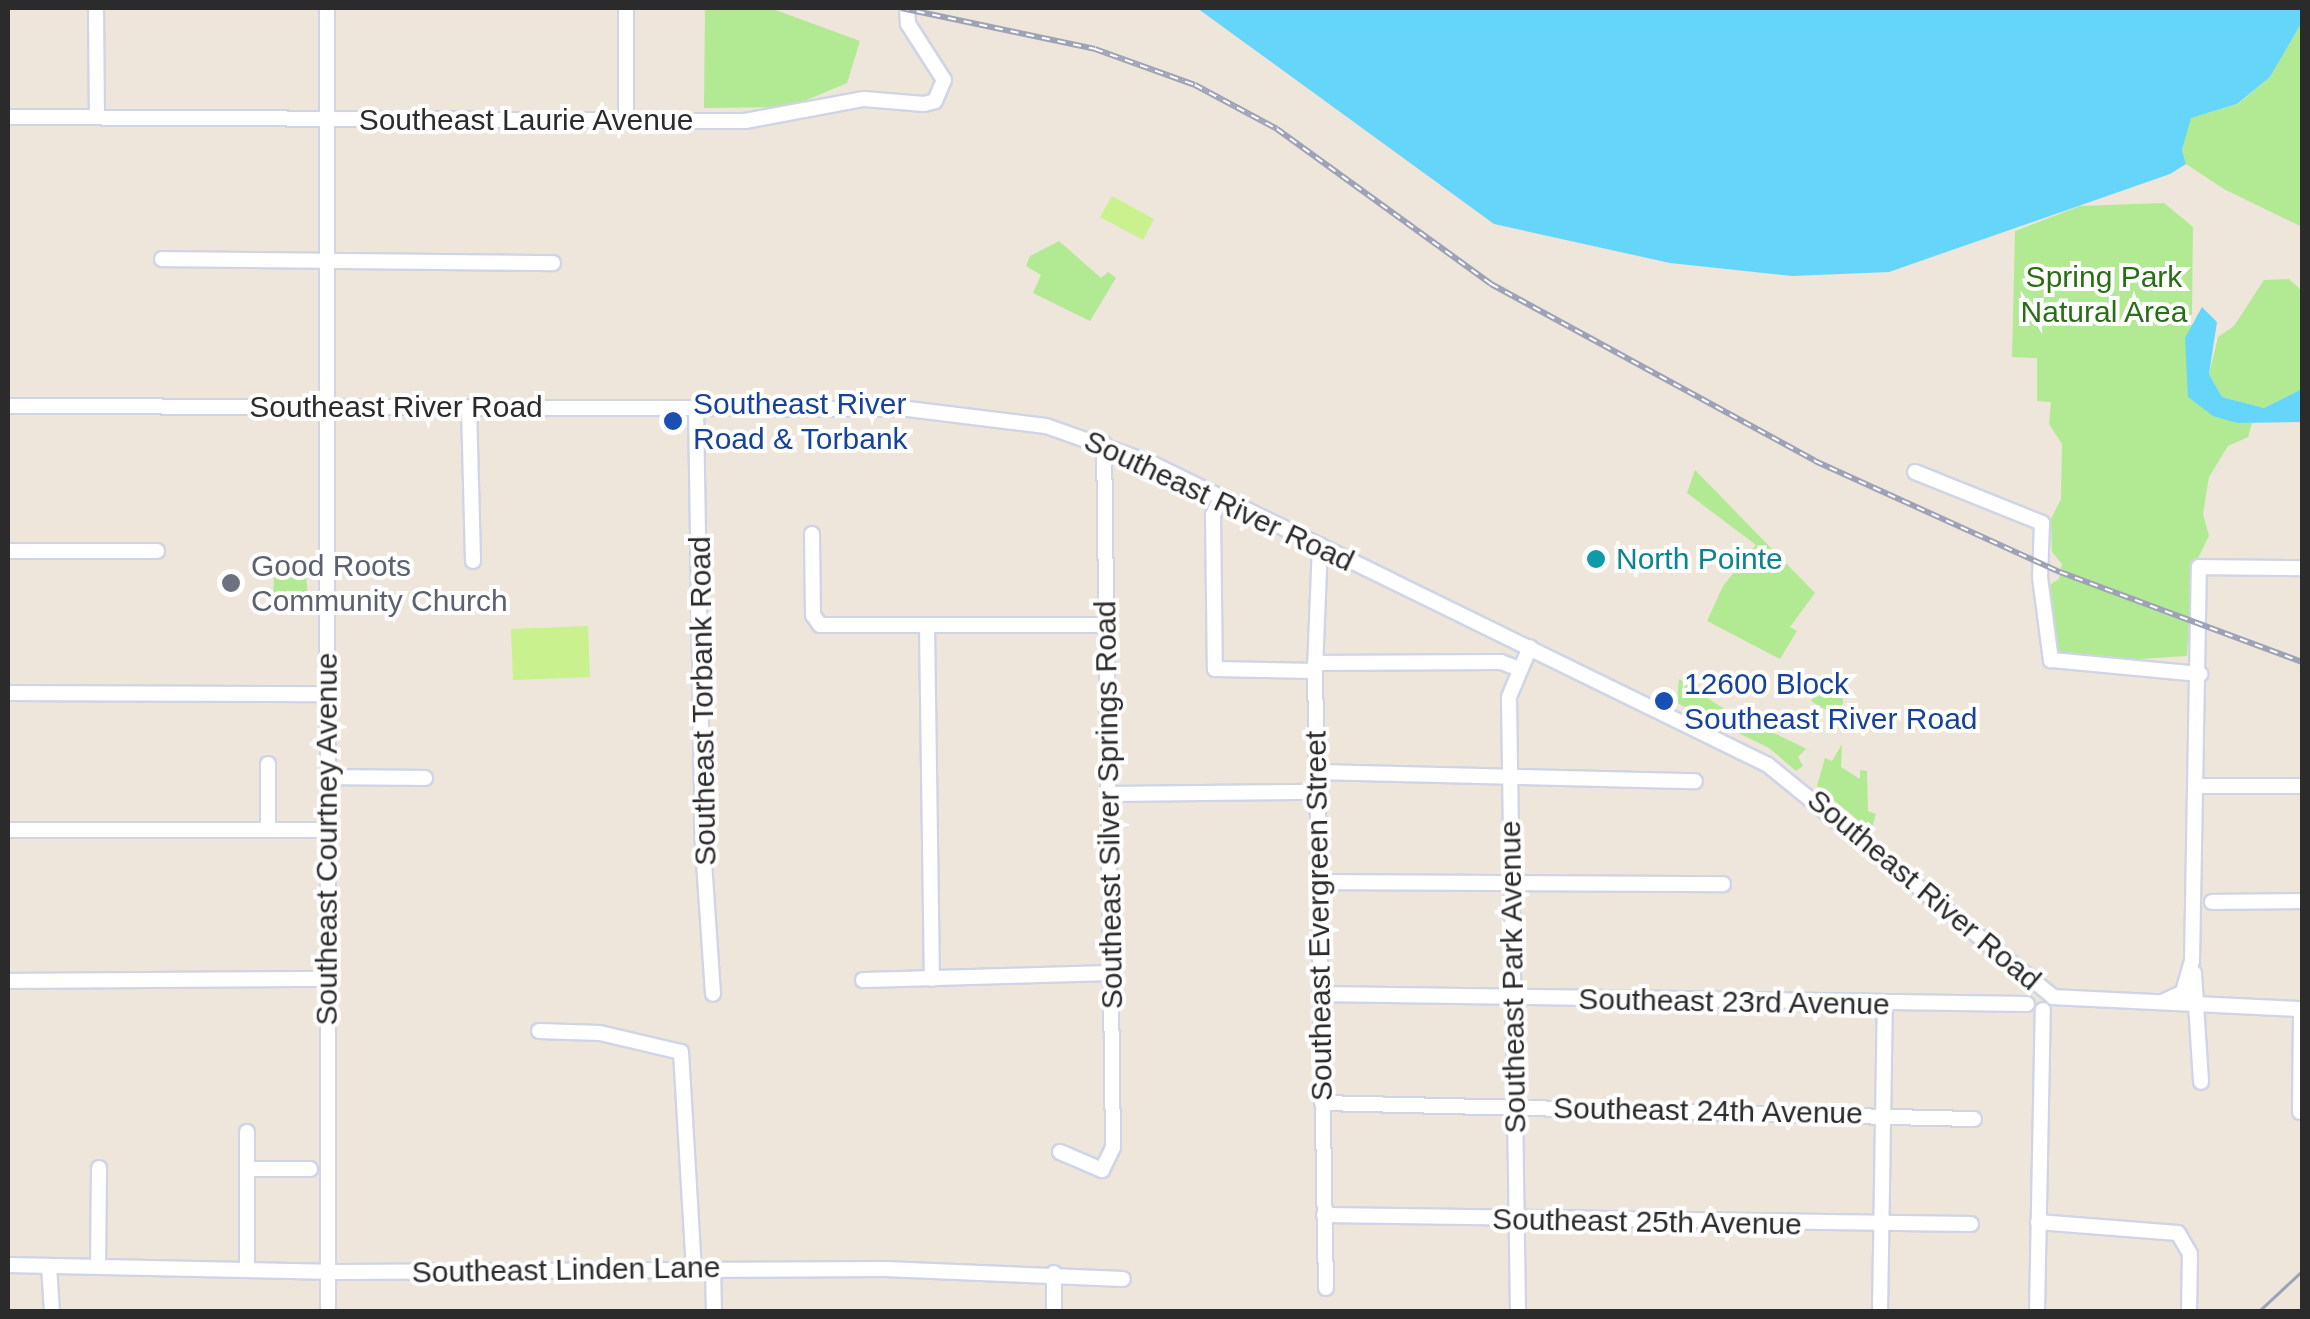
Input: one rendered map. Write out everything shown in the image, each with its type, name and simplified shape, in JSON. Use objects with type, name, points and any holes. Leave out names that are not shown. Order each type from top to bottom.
[{"type":"street","points":[[96,8],[97,118]]},
{"type":"street","name":"Southeast Courtney Avenue","points":[[326,8],[327,777],[322,829],[328,979],[328,1312]]},
{"type":"street","points":[[626,8],[626,120]]},
{"type":"street","name":"Southeast Laurie Avenue","points":[[8,118],[757,121],[864,100],[935,101],[944,80],[908,24],[907,8]]},
{"type":"street","points":[[162,259],[553,263]]},
{"type":"street","name":"Southeast River Road","points":[[8,406],[971,412],[1104,444],[1530,646],[1782,774],[2053,997],[2200,1008],[2302,1008]]},
{"type":"street","points":[[469,407],[474,561]]},
{"type":"street","name":"Southeast Torbank Road","points":[[696,408],[702,847],[713,994]]},
{"type":"street","name":"Southeast Silver Springs Road","points":[[1060,1152],[1099,1169],[1109,1166],[1112,973],[1104,444]]},
{"type":"street","points":[[1915,472],[2042,523],[2040,576],[2050,660],[2200,674]]},
{"type":"street","points":[[1221,498],[1214,515],[1215,670],[1501,662],[1519,668]]},
{"type":"street","points":[[812,534],[813,615],[820,624],[1106,625]]},
{"type":"street","name":"Southeast Evergreen Street","points":[[1320,545],[1315,667],[1326,1288]]},
{"type":"street","points":[[8,551],[157,551]]},
{"type":"street","points":[[2201,1082],[2200,1008],[2192,961],[2199,568],[2302,568]]},
{"type":"street","points":[[927,626],[932,980]]},
{"type":"street","name":"Southeast Park Avenue","points":[[1518,1312],[1510,697],[1530,646]]},
{"type":"street","points":[[8,694],[327,694]]},
{"type":"street","points":[[268,764],[268,830]]},
{"type":"street","points":[[1317,772],[1695,781]]},
{"type":"street","points":[[327,777],[424,778]]},
{"type":"street","points":[[2198,786],[2302,786]]},
{"type":"street","points":[[1110,794],[1317,792]]},
{"type":"street","points":[[8,830],[322,829]]},
{"type":"street","points":[[2194,879],[2198,894],[2212,902],[2302,900]]},
{"type":"street","points":[[1318,882],[1513,886],[1723,884]]},
{"type":"street","points":[[2193,931],[2212,902]]},
{"type":"street","points":[[2156,1004],[2183,992],[2192,961]]},
{"type":"street","points":[[863,980],[1112,973]]},
{"type":"street","points":[[8,981],[328,979]]},
{"type":"street","points":[[2035,985],[2027,1004],[2043,1010]]},
{"type":"street","name":"Southeast 23rd Avenue","points":[[1320,994],[1885,1005],[2027,1004]]},
{"type":"street","points":[[2038,1312],[2043,1010],[2053,997]]},
{"type":"street","points":[[1880,1312],[1885,1005]]},
{"type":"street","points":[[2300,1112],[2302,1008]]},
{"type":"street","points":[[539,1030],[600,1033],[681,1052],[694,1268]]},
{"type":"street","name":"Southeast 24th Avenue","points":[[1322,1104],[1974,1119]]},
{"type":"street","points":[[247,1132],[247,1268]]},
{"type":"street","points":[[98,1266],[99,1168]]},
{"type":"street","points":[[247,1169],[310,1169]]},
{"type":"street","name":"Southeast 25th Avenue","points":[[1324,1215],[1882,1226],[1971,1224]]},
{"type":"street","points":[[2038,1222],[2168,1229],[2184,1240],[2189,1312]]},
{"type":"street","name":"Southeast Linden Lane","points":[[8,1265],[328,1270],[714,1268],[1054,1273],[1123,1279]]},
{"type":"street","points":[[50,1266],[52,1312]]},
{"type":"street","points":[[714,1268],[714,1312]]},
{"type":"street","points":[[1054,1273],[1054,1312]]},
{"type":"green space","points":[[705,8],[770,8],[860,41],[847,83],[790,107],[704,108]]},
{"type":"green space","points":[[2302,22],[2302,227],[2224,189],[2186,164],[2182,150],[2190,118],[2238,104],[2270,77]]},
{"type":"green space","points":[[1112,196],[1154,219],[1143,240],[1100,217]]},
{"type":"green space","name":"Spring Park Natural Area","points":[[2164,203],[2193,227],[2191,399],[2237,423],[2252,423],[2248,437],[2228,446],[2209,477],[2203,514],[2209,536],[2192,570],[2187,656],[2076,663],[2059,654],[2052,641],[2048,586],[2059,579],[2062,564],[2052,552],[2051,519],[2061,499],[2062,444],[2049,424],[2051,402],[2037,401],[2037,358],[2012,357],[2015,231],[2080,206]]},
{"type":"green space","points":[[1059,241],[1101,278],[1108,272],[1116,278],[1090,321],[1033,293],[1041,275],[1026,266],[1030,256]]},
{"type":"green space","points":[[2289,279],[2302,291],[2302,389],[2264,408],[2222,397],[2209,374],[2218,337],[2234,326],[2264,280]]},
{"type":"green space","points":[[1695,470],[1815,593],[1790,627],[1797,631],[1780,659],[1707,621],[1723,586],[1756,545],[1687,493]]},
{"type":"green space","points":[[275,562],[305,564],[308,597],[291,602],[291,597],[273,596]]},
{"type":"green space","points":[[588,626],[590,677],[513,680],[511,629]]},
{"type":"green space","points":[[1679,679],[1724,709],[1815,753],[1806,749],[1798,757],[1803,766],[1796,771],[1769,748],[1677,703]]},
{"type":"green space","points":[[1820,685],[1843,699],[1843,720],[1811,701]]},
{"type":"green space","points":[[1842,744],[1841,767],[1860,779],[1860,770],[1867,771],[1868,811],[1876,814],[1871,831],[1817,786],[1825,758],[1832,761]]},
{"type":"water","points":[[1197,8],[2302,8],[2302,22],[2270,77],[2237,104],[2191,118],[2182,150],[2186,164],[2170,174],[1889,272],[1792,276],[1670,263],[1494,224]]},
{"type":"water","points":[[2202,307],[2217,322],[2209,374],[2222,397],[2264,408],[2302,389],[2302,422],[2237,423],[2213,416],[2188,397],[2185,338]]},
{"type":"tram line","points":[[2258,1312],[2302,1271]]},
{"type":"railway","points":[[901,8],[1095,49],[1195,85],[1277,129],[1491,284],[1815,461],[2060,572],[2302,662]]},
{"type":"place","name":"Southeast River Road & Torbank","points":[[673,421]]},
{"type":"place","name":"North Pointe","points":[[1596,559]]},
{"type":"place","name":"Good Roots Community Church","points":[[231,583]]},
{"type":"place","name":"12600 Block Southeast River Road","points":[[1664,701]]}]
